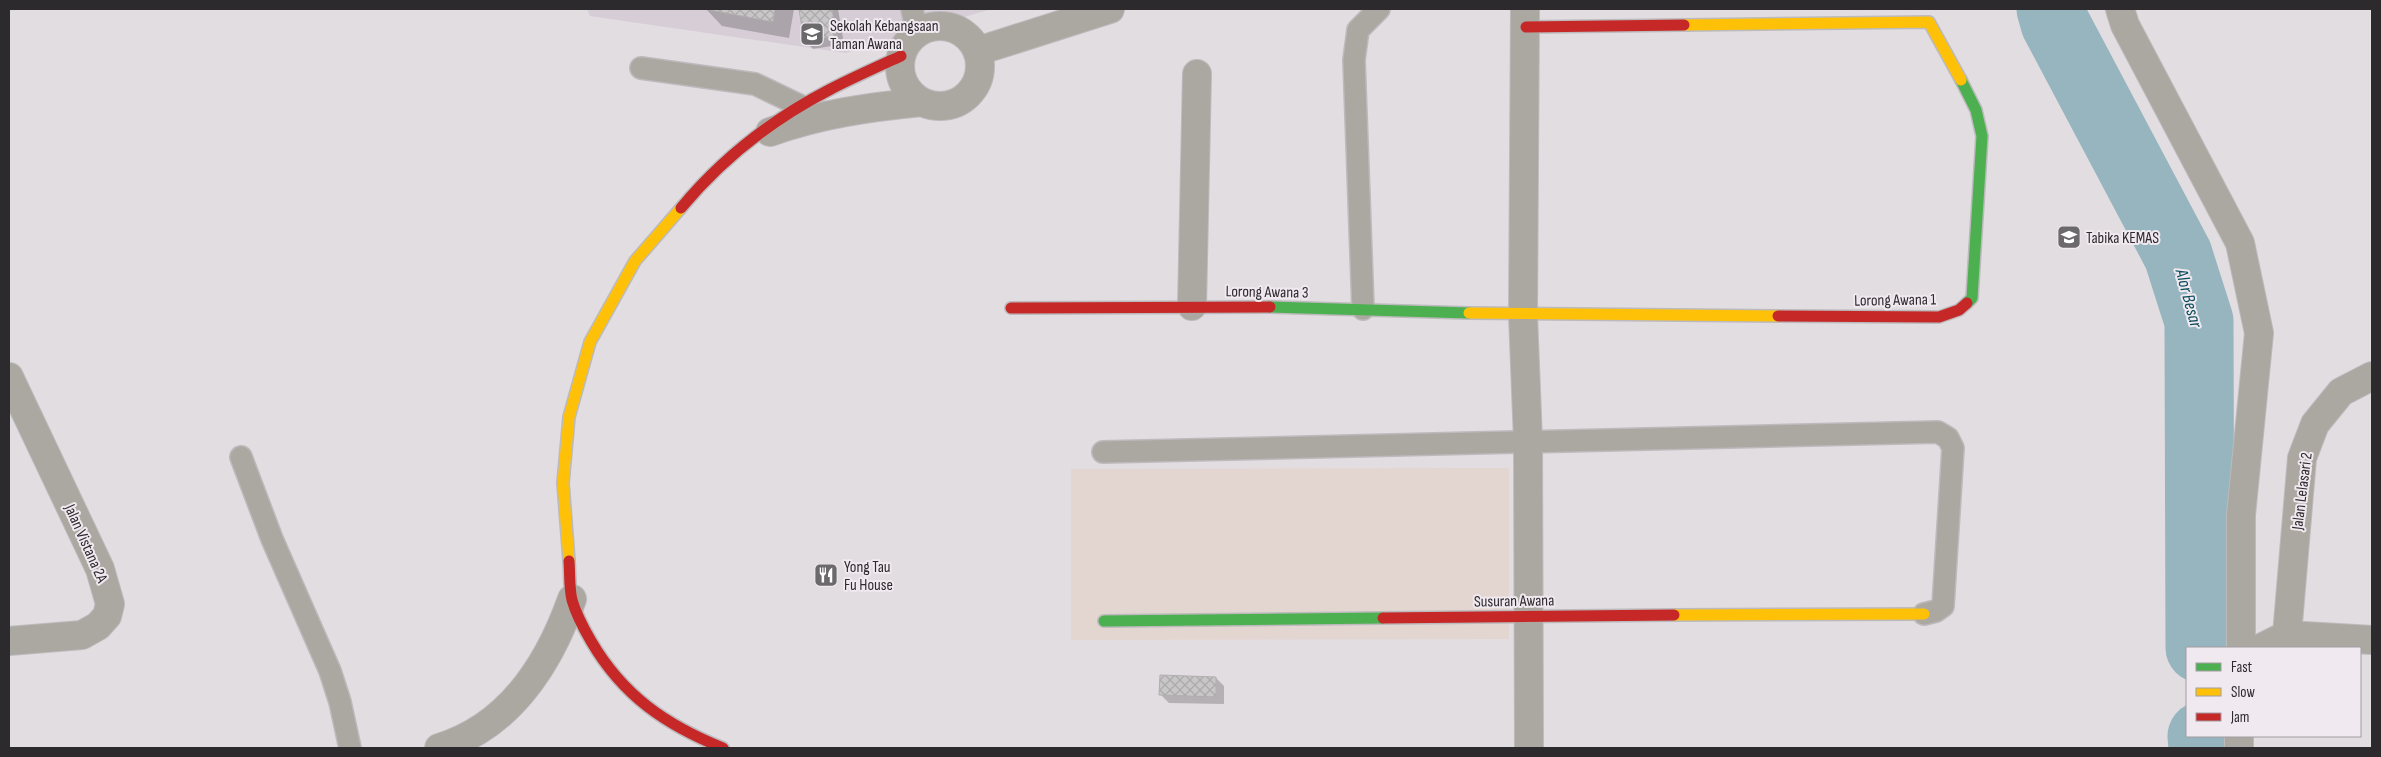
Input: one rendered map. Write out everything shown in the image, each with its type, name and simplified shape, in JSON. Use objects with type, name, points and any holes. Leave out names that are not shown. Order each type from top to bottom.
[{"type":"street","points":[[978,51],[1110,9]]},
{"type":"street","points":[[2120,9],[2125,25],[2240,243],[2259,333],[2241,515],[2241,647]]},
{"type":"street","points":[[1529,748],[1528,441],[1523,315],[1526,18],[1929,15]]},
{"type":"street","name":"Lorong Awana 1","points":[[1523,315],[1939,317],[1959,310],[1972,298],[1982,136],[1976,110],[1929,15]]},
{"type":"street","points":[[914,21],[930,27],[945,26],[959,30],[970,38],[978,51],[981,64],[979,78],[973,90],[962,100],[950,105],[935,106],[922,102],[911,94],[903,83],[900,70],[901,56],[914,21]]},
{"type":"street","points":[[723,748],[688,734],[638,700],[616,678],[598,653],[583,627],[572,599],[563,483],[569,417],[590,342],[635,261],[701,184],[757,136],[801,106],[829,90],[901,56]]},
{"type":"street","points":[[1192,306],[1196,74]]},
{"type":"street","points":[[757,136],[798,122],[833,113],[922,102]]},
{"type":"street","name":"Lorong Awana 3","points":[[1011,308],[1192,306],[1363,309],[1523,315]]},
{"type":"street","name":"Jalan Vistana 2A","points":[[9,376],[100,569],[110,604],[107,616],[98,626],[82,635],[9,641]]},
{"type":"street","name":"Jalan Lelasari 2","points":[[2288,636],[2302,458],[2316,424],[2341,392],[2372,376]]},
{"type":"street","points":[[439,748],[476,732],[503,712],[526,687],[546,660],[561,630],[572,599]]},
{"type":"street","name":"Susuran Awana","points":[[1104,621],[1924,614]]},
{"type":"street","points":[[2263,647],[2288,636],[2372,640]]},
{"type":"lane","points":[[1363,309],[1354,60],[1358,30],[1379,9]]},
{"type":"lane","points":[[641,68],[755,84],[801,106]]},
{"type":"lane","points":[[1103,452],[1938,432],[1948,438],[1953,448],[1943,606],[1936,611],[1924,614]]},
{"type":"lane","points":[[241,457],[272,539],[330,671],[340,702],[350,748]]},
{"type":"shaded area","name":"Sekolah Kebangsaan Taman Awana","points":[[587,9],[991,9],[846,53],[590,16]]},
{"type":"shaded area","points":[[1509,468],[1509,639],[1071,640],[1071,469]]},
{"type":"building","points":[[705,9],[775,9],[773,22]]},
{"type":"building","points":[[799,9],[832,9],[837,36],[804,41]]},
{"type":"building","points":[[1160,675],[1216,677],[1216,697],[1159,695]]},
{"type":"waterway","name":"Alor Besar","points":[[2051,9],[2055,23],[2178,255],[2199,321],[2200,647]]},
{"type":"waterway","name":"Alor Besar","points":[[2202,737],[2203,748]]},
{"type":"traffic: fast","points":[[1961,80],[1976,110],[1982,136],[1972,298],[1967,303]]},
{"type":"traffic: fast","points":[[1270,307],[1469,313]]},
{"type":"traffic: fast","points":[[1104,621],[1383,618]]},
{"type":"traffic: slow","points":[[1684,25],[1929,22],[1961,80]]},
{"type":"traffic: slow","points":[[569,561],[563,483],[569,417],[590,342],[635,261],[681,208]]},
{"type":"traffic: slow","points":[[1469,313],[1778,316]]},
{"type":"traffic: slow","points":[[1674,615],[1924,614]]},
{"type":"traffic: jam","points":[[1526,27],[1684,25]]},
{"type":"traffic: jam","points":[[681,208],[713,173],[768,127],[808,101],[901,56]]},
{"type":"traffic: jam","points":[[1778,316],[1939,317],[1959,310],[1967,303]]},
{"type":"traffic: jam","points":[[1011,308],[1270,307]]},
{"type":"traffic: jam","points":[[569,561],[571,595],[576,611],[591,641],[617,678],[632,693],[665,719],[723,748]]},
{"type":"traffic: jam","points":[[1383,618],[1674,615]]},
{"type":"place","name":"Sekolah Kebangsaan Taman Awana","points":[[812,34]]},
{"type":"place","name":"Tabika KEMAS","points":[[2069,237]]},
{"type":"place","name":"Yong Tau Fu House","points":[[826,575]]}]
